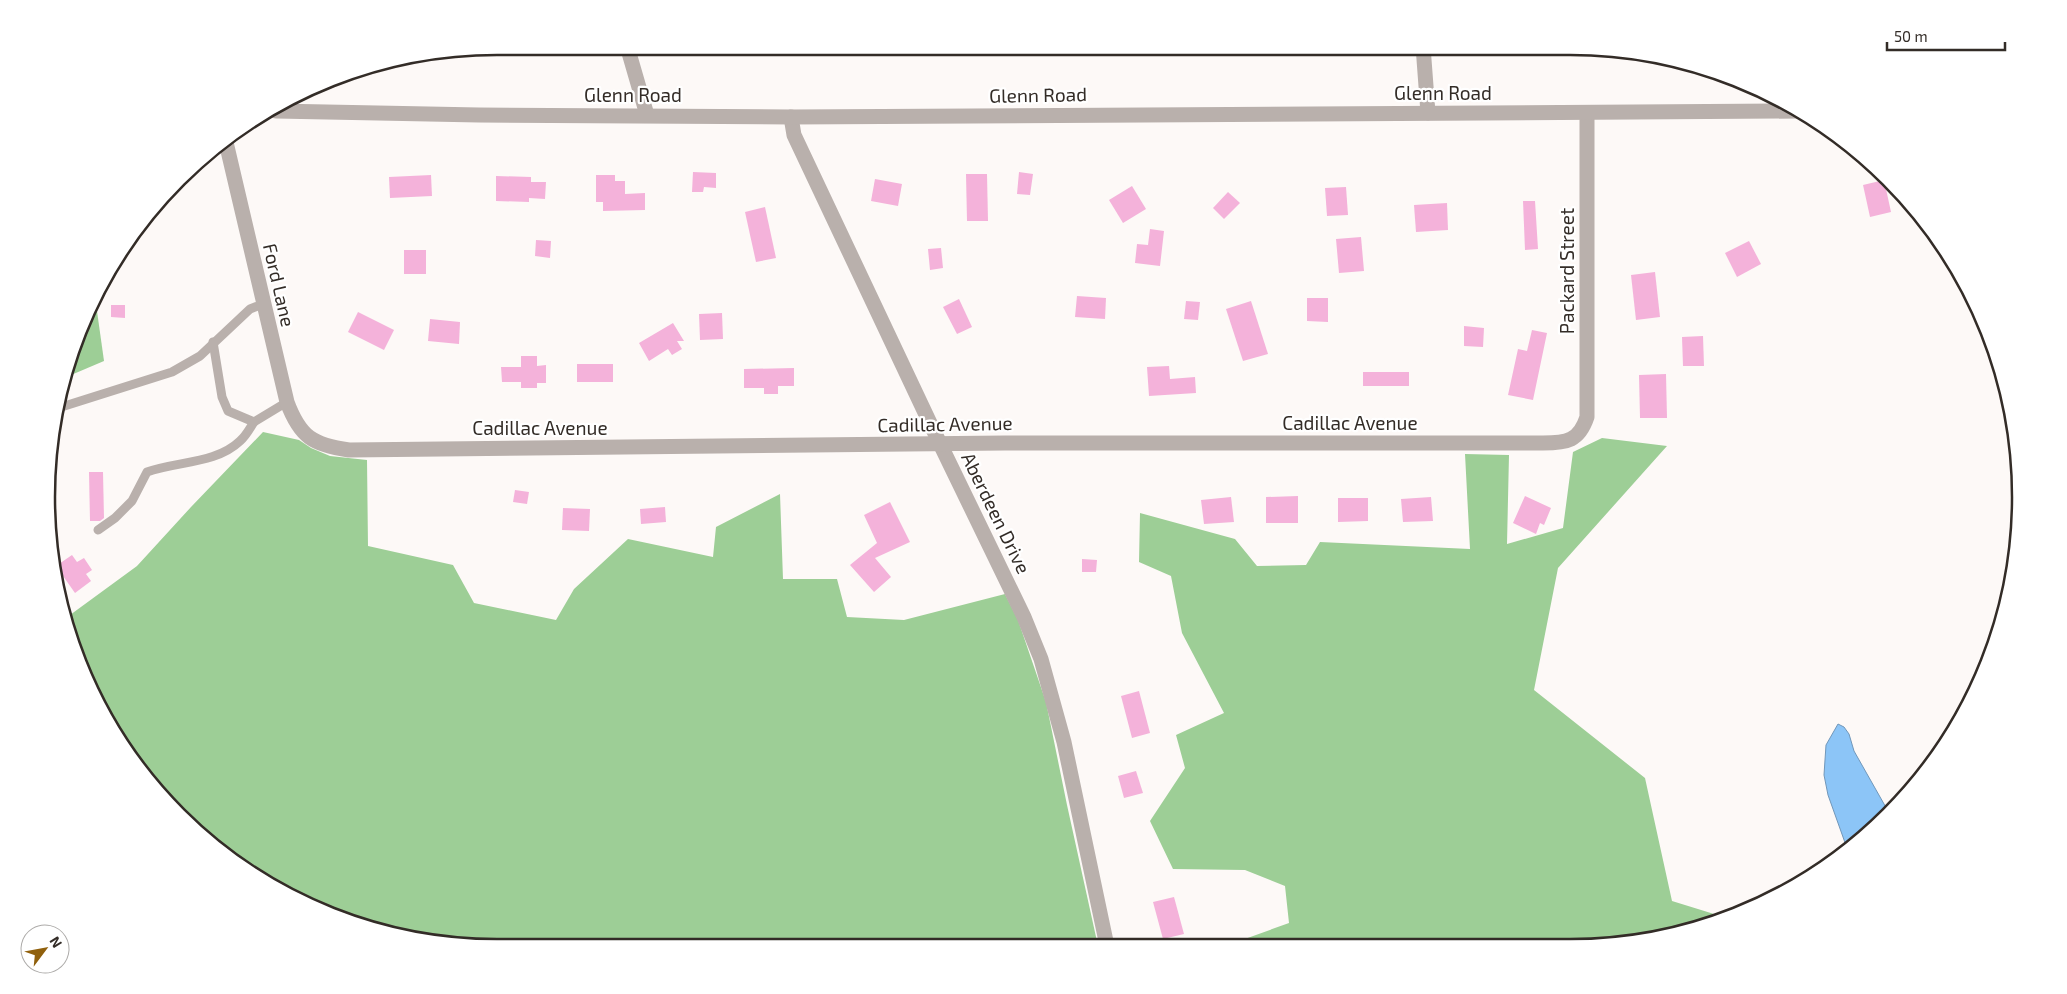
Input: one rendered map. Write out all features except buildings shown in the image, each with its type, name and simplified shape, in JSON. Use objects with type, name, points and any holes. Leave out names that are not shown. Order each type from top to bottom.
[{"type":"street","points":[[630,55],[647,115]]},
{"type":"street","points":[[1424,55],[1428,113]]},
{"type":"street","name":"Glenn Road","points":[[282,111],[479,115],[791,117],[1785,111]]},
{"type":"street","name":"Packard Street","points":[[1583,428],[1587,417],[1587,113]]},
{"type":"street","name":"Aberdeen Drive","points":[[791,117],[794,134],[1024,617],[1041,659],[1064,742],[1106,939]]},
{"type":"street","name":"Ford Lane","points":[[227,147],[286,402],[297,424],[306,435]]},
{"type":"street","name":"Cadillac Avenue","points":[[306,435],[314,442],[349,450],[940,444],[1543,444],[1568,441],[1577,436],[1583,428]]},
{"type":"lane","points":[[64,406],[172,372],[200,356],[250,309],[263,304]]},
{"type":"lane","points":[[213,342],[220,372],[222,397],[228,411],[254,422]]},
{"type":"lane","points":[[98,530],[132,501],[147,472],[161,467],[210,457],[228,450],[242,440],[254,422],[286,402]]},
{"type":"green space","points":[[97,311],[104,361],[72,374],[78,355]]},
{"type":"green space","points":[[263,432],[299,440],[311,448],[330,456],[367,460],[368,546],[453,565],[474,603],[556,620],[574,589],[628,539],[713,557],[716,527],[780,494],[783,579],[837,579],[847,617],[904,620],[1005,594],[1018,620],[1046,702],[1096,939],[468,938],[411,931],[383,924],[355,916],[302,893],[251,865],[184,810],[129,743],[101,692],[78,639],[71,614],[137,566]]},
{"type":"green space","points":[[1602,438],[1667,446],[1558,568],[1534,690],[1645,778],[1672,901],[1716,915],[1656,931],[1599,938],[1245,939],[1289,923],[1285,886],[1245,870],[1173,869],[1150,821],[1185,768],[1176,735],[1224,713],[1182,633],[1171,576],[1139,562],[1140,513],[1235,539],[1257,566],[1306,565],[1320,542],[1470,549],[1465,454],[1509,455],[1507,544],[1563,528],[1573,452]]},
{"type":"water","points":[[1838,724],[1844,727],[1849,734],[1854,751],[1886,807],[1845,843],[1828,795],[1824,775],[1826,745]]}]
